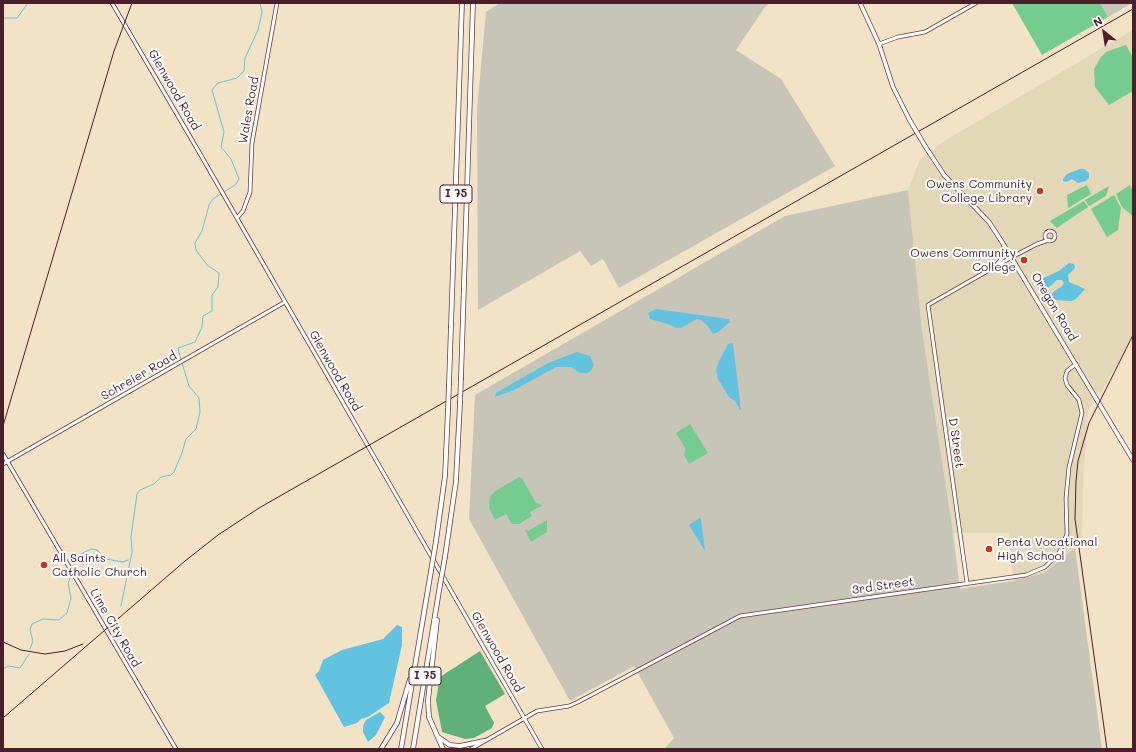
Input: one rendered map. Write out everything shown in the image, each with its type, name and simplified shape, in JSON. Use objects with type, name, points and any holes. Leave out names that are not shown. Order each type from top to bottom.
[{"type":"highway","name":"I 75","points":[[401,749],[436,541],[445,476],[462,3]]},
{"type":"highway","name":"I 75","points":[[413,749],[456,481],[474,3]]},
{"type":"highway","points":[[437,602],[436,634],[428,700],[429,717],[435,734],[443,749]]},
{"type":"highway","points":[[381,749],[397,723],[414,665]]},
{"type":"highway","points":[[435,734],[442,741],[460,746],[484,741]]},
{"type":"main road","name":"Oregon Road","points":[[860,3],[878,44],[893,87],[909,120],[944,175],[989,222],[1004,244],[1133,460]]},
{"type":"main road","points":[[995,267],[1004,256],[1004,244]]},
{"type":"street","name":"Glenwood Road","points":[[112,3],[542,749]]},
{"type":"street","name":"Wales Road","points":[[237,218],[245,206],[250,192],[252,143],[277,3]]},
{"type":"street","points":[[878,44],[898,36],[930,30],[976,3]]},
{"type":"street","points":[[995,267],[1037,244],[1053,239],[1054,233],[1048,231],[1037,244]]},
{"type":"street","points":[[1045,236],[1048,240]]},
{"type":"street","name":"D Street","points":[[967,583],[928,305],[995,267]]},
{"type":"street","name":"Schreier Road","points":[[3,464],[285,302]]},
{"type":"street","name":"3rd Street","points":[[471,749],[524,718],[541,710],[569,706],[578,702],[740,616],[1026,575],[1049,563],[1062,547],[1067,534],[1066,498],[1069,467],[1082,413],[1079,400],[1067,385],[1065,378],[1067,371],[1076,364]]},
{"type":"street","name":"Lime City Road","points":[[3,454],[176,749]]},
{"type":"shaded area","points":[[500,3],[770,3],[765,7],[736,50],[781,79],[835,166],[619,288],[603,259],[591,266],[580,251],[478,310],[477,110],[486,12]]},
{"type":"shaded area","points":[[1100,3],[1132,3],[1108,17]]},
{"type":"shaded area","name":"Owens Community College","points":[[1133,30],[1133,336],[1100,394],[1098,391],[1088,412],[1083,478],[1082,542],[1044,573],[1013,581],[1009,533],[953,533],[922,330],[908,190],[920,160],[946,140]]},
{"type":"shaded area","points":[[908,190],[922,330],[953,533],[960,589],[1013,581],[1044,573],[1075,548],[1102,749],[664,749],[674,738],[634,666],[570,701],[469,519],[475,395],[785,216]]},
{"type":"green space","points":[[1012,3],[1100,3],[1108,17],[1042,55]]},
{"type":"green space","points":[[1126,45],[1133,58],[1133,91],[1109,105],[1095,87],[1094,69],[1101,57],[1106,52]]},
{"type":"green space","points":[[1087,185],[1091,194],[1068,208],[1067,195]]},
{"type":"green space","points":[[1130,185],[1133,191],[1133,216],[1122,207],[1116,194]]},
{"type":"green space","points":[[1109,186],[1106,196],[1089,206],[1085,200]]},
{"type":"green space","points":[[1114,195],[1121,208],[1118,230],[1107,237],[1091,209]]},
{"type":"green space","points":[[1084,201],[1088,207],[1057,228],[1050,221]]},
{"type":"green space","points":[[690,424],[708,453],[689,464],[684,455],[685,448],[676,433]]},
{"type":"green space","points":[[519,477],[522,478],[536,503],[543,505],[530,512],[532,516],[519,524],[512,524],[506,514],[495,520],[489,508],[490,497],[494,492]]},
{"type":"green space","points":[[547,520],[547,532],[531,542],[525,530],[526,529],[528,531]]},
{"type":"green space","points":[[480,651],[505,694],[485,706],[494,723],[492,728],[474,738],[465,739],[442,732],[436,700],[440,677]]},
{"type":"water","points":[[1084,169],[1089,173],[1089,178],[1086,181],[1078,183],[1072,179],[1066,182],[1063,181],[1067,174]]},
{"type":"water","points":[[1069,263],[1074,264],[1075,268],[1068,275],[1069,282],[1085,289],[1076,299],[1071,301],[1056,300],[1052,298],[1052,293],[1062,286],[1064,283],[1062,280],[1057,280],[1048,288],[1043,284],[1041,279],[1059,271]]},
{"type":"water","points":[[656,309],[729,319],[730,322],[718,332],[713,334],[707,325],[701,320],[697,319],[681,328],[676,328],[650,319],[648,313]]},
{"type":"water","points":[[732,343],[741,410],[735,401],[729,397],[718,379],[716,370],[728,344]]},
{"type":"water","points":[[577,352],[590,356],[594,365],[591,371],[587,373],[580,373],[571,367],[556,367],[514,390],[495,397],[496,393],[548,363]]},
{"type":"water","points":[[700,518],[701,519],[705,551],[689,525]]},
{"type":"water","points":[[397,625],[402,627],[402,645],[389,703],[368,717],[361,719],[357,723],[344,727],[315,675],[319,671],[323,660],[342,650],[383,639]]},
{"type":"water","points":[[380,712],[385,717],[376,735],[368,742],[363,732],[363,726],[366,720]]},
{"type":"waterway","points":[[3,18],[17,18],[28,3]]},
{"type":"waterway","points":[[181,360],[178,348],[195,342],[202,327],[203,316],[212,311],[212,295],[218,287],[219,273],[207,265],[196,250],[195,243],[202,231],[209,205],[213,199],[235,185],[239,179],[231,159],[221,147],[224,132],[212,90],[218,83],[237,78],[244,71],[245,58],[258,30],[262,12],[260,3]]},
{"type":"waterway","points":[[3,51],[3,57]]},
{"type":"waterway","points":[[121,606],[132,552],[131,537],[137,494],[140,490],[154,484],[161,477],[171,475],[174,472],[186,439],[196,429],[200,412],[199,398],[189,386],[182,363]]},
{"type":"waterway","points":[[73,572],[75,557],[91,549],[97,550],[106,559],[123,562],[128,560]]},
{"type":"waterway","points":[[30,649],[33,641],[30,630],[32,624],[43,619],[59,620],[67,613],[71,598],[68,583],[72,574]]},
{"type":"waterway","points":[[3,669],[8,666],[20,668],[29,654]]},
{"type":"railway","points":[[3,426],[114,51],[132,3]]},
{"type":"railway","points":[[3,718],[185,561],[218,535],[259,508],[1133,9]]},
{"type":"railway","points":[[1107,749],[1075,519],[1076,481],[1078,461],[1089,423],[1133,335]]},
{"type":"railway","points":[[3,642],[21,650],[45,654],[65,651],[83,644]]},
{"type":"place","name":"Owens Community College Library","points":[[1040,191]]},
{"type":"place","name":"Owens Community College","points":[[1024,260]]},
{"type":"place","name":"Penta Vocational High School","points":[[989,549]]},
{"type":"place","name":"All Saints Catholic Church","points":[[44,565]]}]
